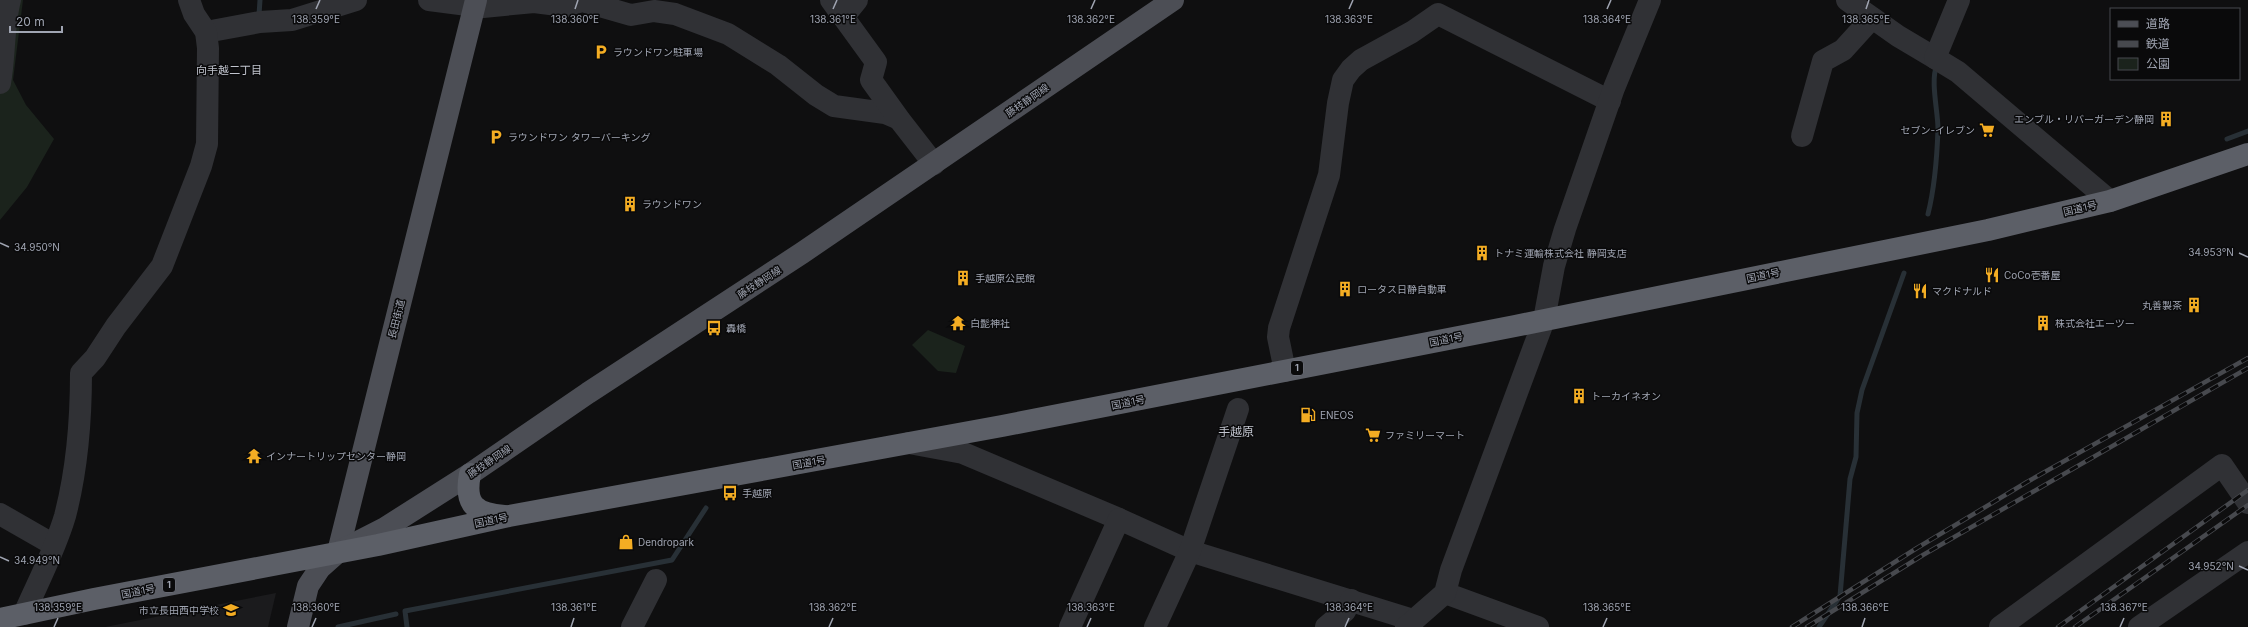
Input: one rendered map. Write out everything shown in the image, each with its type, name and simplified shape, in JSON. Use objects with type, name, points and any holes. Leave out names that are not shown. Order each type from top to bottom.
[{"type":"highway","name":"国道1号","points":[[0,619],[338,552],[509,516],[908,443],[1285,371],[1988,230],[2110,201],[2243,155]]},
{"type":"highway","points":[[470,474],[467,489],[473,506],[482,512],[509,516]]},
{"type":"main road","name":"藤枝静岡線","points":[[338,552],[385,528],[470,474],[934,164],[1173,0]]},
{"type":"main road","name":"長田街道","points":[[338,552],[475,3]]},
{"type":"main road","points":[[298,627],[308,586],[320,568],[338,552]]},
{"type":"street","points":[[0,83],[4,63],[5,18],[10,0]]},
{"type":"street","points":[[24,614],[65,516],[74,462],[81,402],[82,373],[95,358],[116,326],[162,266],[201,166],[207,144],[208,48],[206,32],[194,14],[189,0]]},
{"type":"street","points":[[206,32],[260,22],[292,20],[353,0]]},
{"type":"street","points":[[429,0],[475,3],[498,7],[534,2],[566,6],[582,1],[631,15],[654,11],[675,14],[728,34],[778,66],[816,95],[834,106],[885,113],[899,119]]},
{"type":"street","points":[[908,443],[963,453],[1119,519],[1190,551],[1350,600],[1410,623],[1445,593],[1451,570],[1544,320],[1554,266],[1565,229],[1610,101],[1650,0]]},
{"type":"street","points":[[1847,0],[1898,36],[1958,72],[2110,201]]},
{"type":"street","points":[[1935,58],[1959,0]]},
{"type":"street","points":[[844,5],[876,62],[871,80],[934,164]]},
{"type":"street","points":[[1285,371],[1278,337],[1279,328],[1329,175],[1338,103],[1344,80],[1351,69],[1361,60],[1412,32],[1438,14],[1610,101]]},
{"type":"street","points":[[1802,136],[1823,61],[1843,50],[1872,18]]},
{"type":"street","points":[[1155,627],[1190,551],[1238,409]]},
{"type":"street","points":[[2000,627],[2222,465],[2248,503]]},
{"type":"street","points":[[0,514],[54,545]]},
{"type":"street","points":[[1070,627],[1119,519]]},
{"type":"street","points":[[2139,627],[2248,552]]},
{"type":"street","points":[[632,627],[656,580]]},
{"type":"street","points":[[1445,593],[1538,627]]},
{"type":"street","points":[[1326,627],[1346,611],[1350,600]]},
{"type":"shaded area","name":"市立長田西中学校","points":[[276,593],[268,627],[105,627]]},
{"type":"green space","points":[[0,0],[23,0],[13,80],[26,105],[54,139],[27,187],[0,220]]},
{"type":"green space","points":[[928,330],[965,346],[956,373],[938,371],[912,345]]},
{"type":"waterway","points":[[259,15],[260,0]]},
{"type":"waterway","points":[[1928,214],[1934,182],[1937,151],[1938,122],[1934,79],[1937,65]]},
{"type":"waterway","points":[[2227,139],[2248,131]]},
{"type":"waterway","points":[[1819,627],[1840,596],[1850,479],[1856,457],[1857,413],[1862,390],[1904,273]]},
{"type":"waterway","points":[[407,627],[405,611],[672,560],[706,508]]},
{"type":"waterway","points":[[338,627],[396,614]]},
{"type":"railway","points":[[1792,627],[1917,548],[2027,482],[2248,358]]},
{"type":"railway","points":[[1807,627],[1923,555],[2248,368]]},
{"type":"railway","points":[[2058,627],[2248,490]]},
{"type":"railway","points":[[2075,627],[2248,505]]},
{"type":"place","name":"ラウンドワン駐車場","points":[[601,52]]},
{"type":"place","name":"エンブル・リバーガーデン静岡","points":[[2166,119]]},
{"type":"place","name":"セブン-イレブン","points":[[1987,130]]},
{"type":"place","name":"ラウンドワン タワーパーキング","points":[[496,137]]},
{"type":"place","name":"ラウンドワン","points":[[630,204]]},
{"type":"place","name":"トナミ運輸株式会社 静岡支店","points":[[1482,253]]},
{"type":"place","name":"CoCo壱番屋","points":[[1992,275]]},
{"type":"place","name":"手越原公民館","points":[[963,278]]},
{"type":"place","name":"ロータス日静自動車","points":[[1345,289]]},
{"type":"place","name":"マクドナルド","points":[[1920,291]]},
{"type":"place","name":"丸善製茶","points":[[2194,305]]},
{"type":"place","name":"白髭神社","points":[[958,323]]},
{"type":"place","name":"株式会社エーツー","points":[[2043,323]]},
{"type":"place","name":"轟橋","points":[[714,328]]},
{"type":"place","name":"トーカイネオン","points":[[1579,396]]},
{"type":"place","name":"ENEOS","points":[[1308,415]]},
{"type":"place","name":"ファミリーマート","points":[[1373,435]]},
{"type":"place","name":"インナートリップセンター静岡","points":[[254,456]]},
{"type":"place","name":"手越原","points":[[730,493]]},
{"type":"place","name":"Dendropark","points":[[626,542]]},
{"type":"place","name":"市立長田西中学校","points":[[231,610]]},
{"type":"district","name":"向手越二丁目","points":[[229,70]]},
{"type":"district","name":"手越原","points":[[1236,432]]}]
